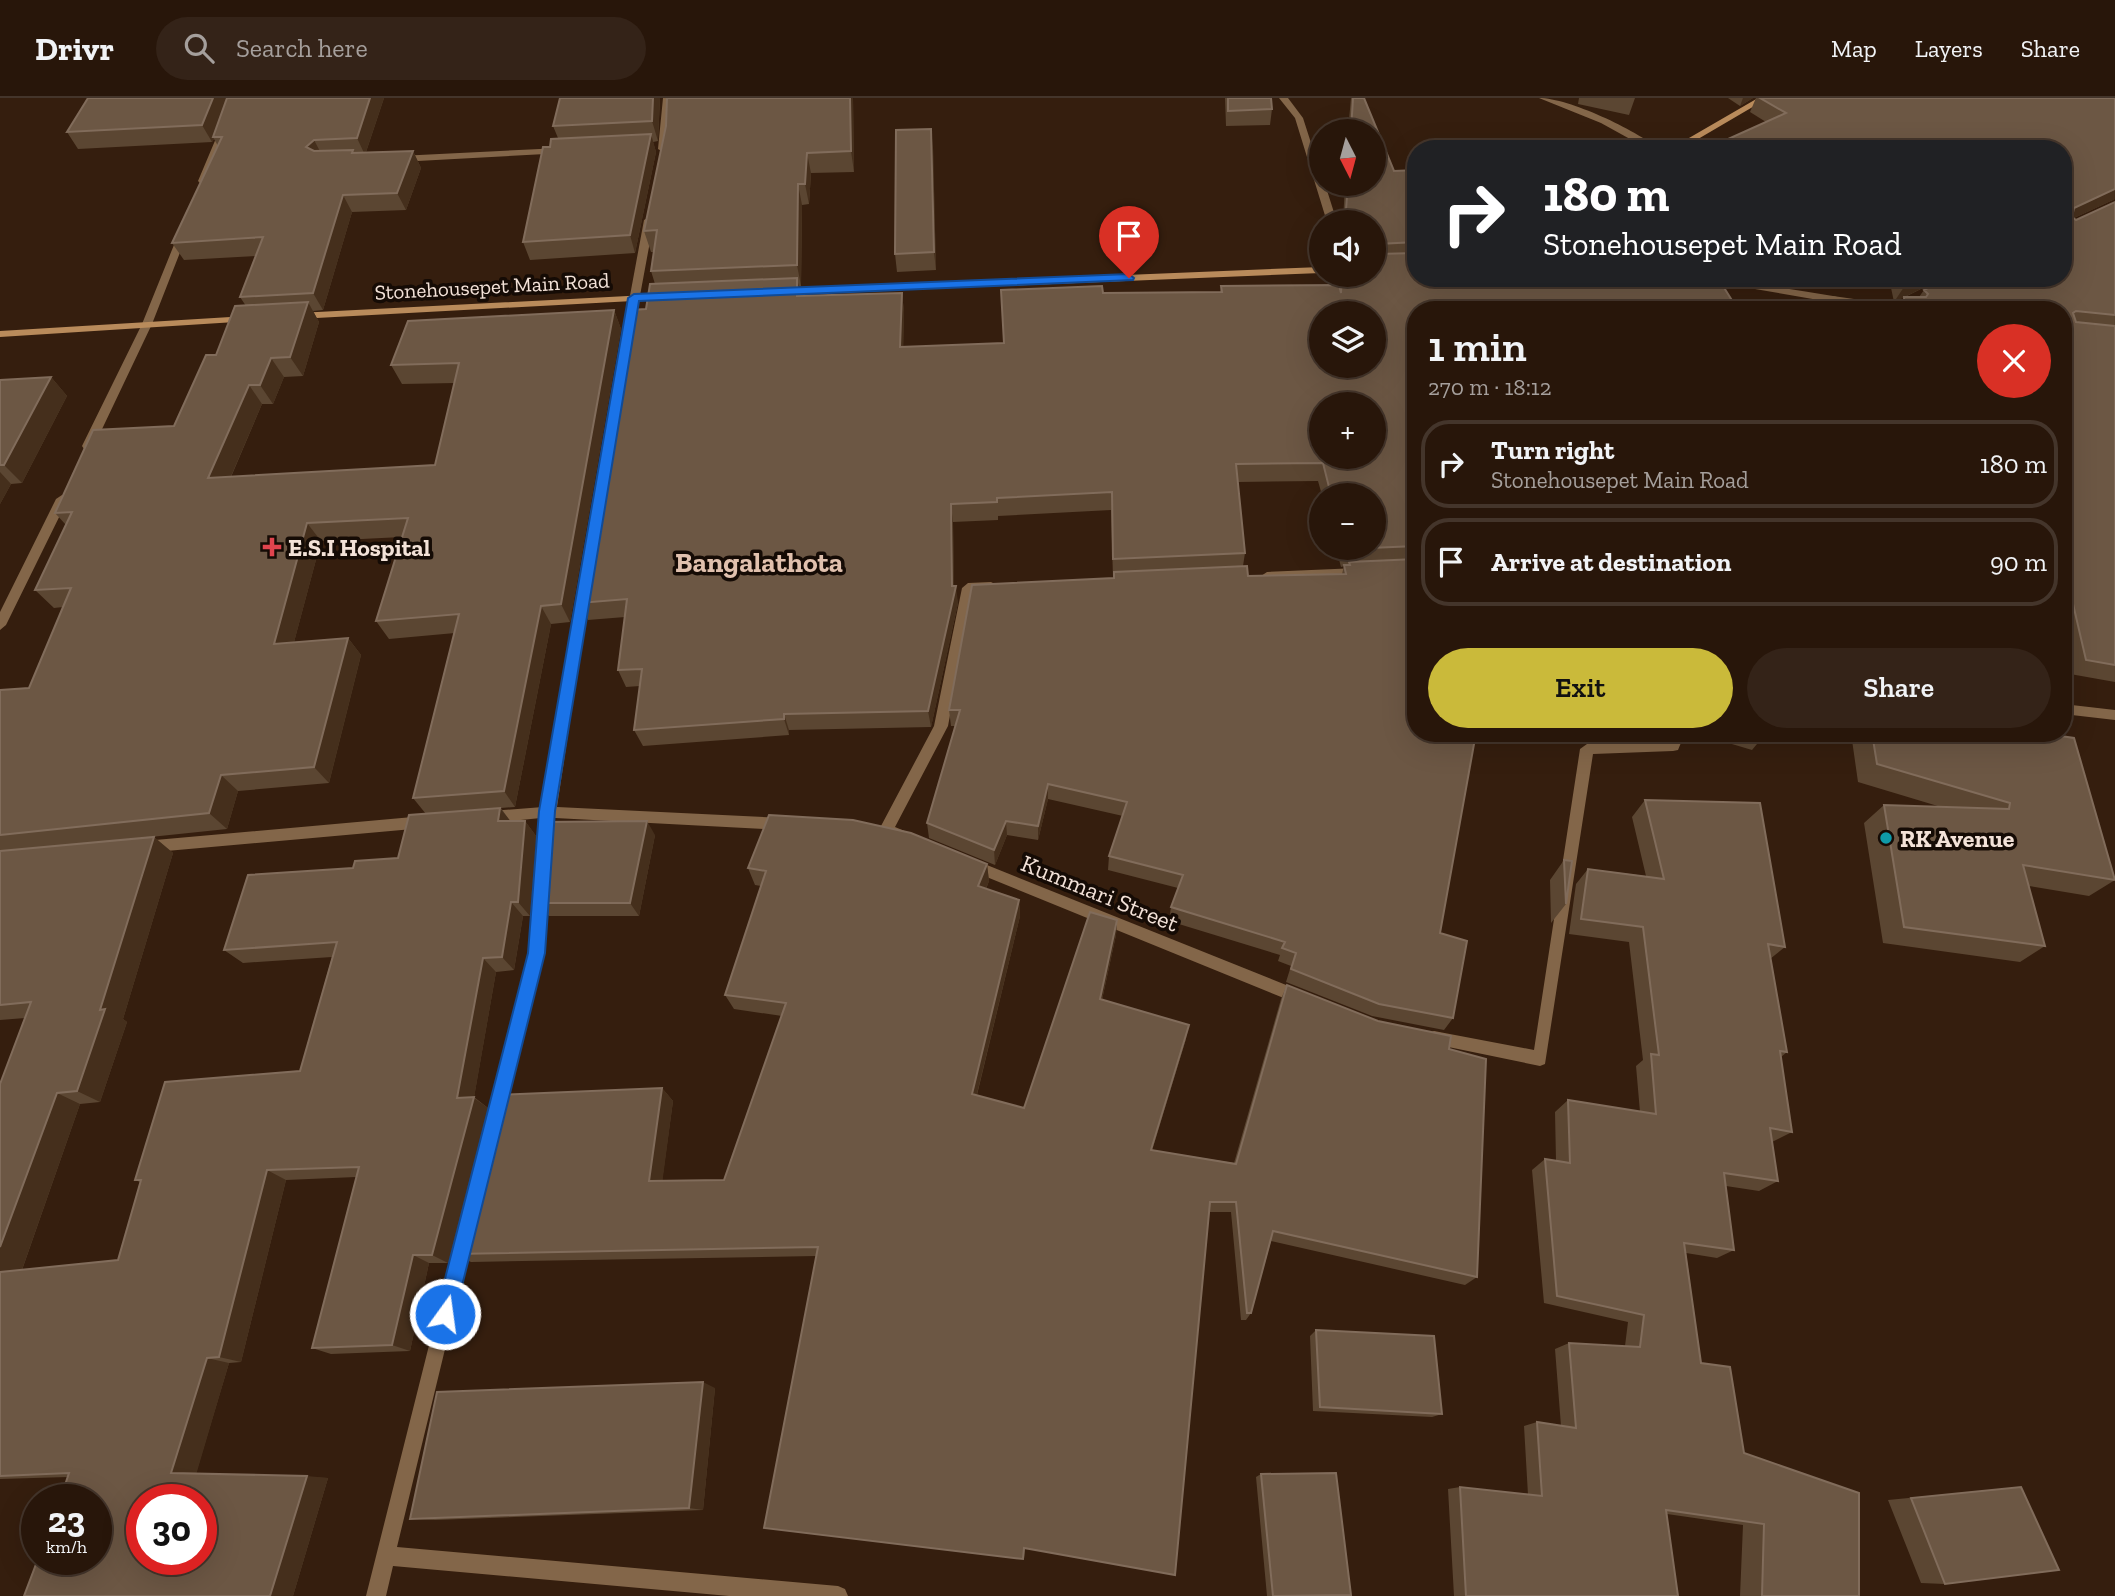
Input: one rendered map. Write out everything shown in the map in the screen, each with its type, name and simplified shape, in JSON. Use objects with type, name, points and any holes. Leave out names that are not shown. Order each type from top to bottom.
[{"type":"main road","points":[[1690,140],[1764,98]]},
{"type":"main road","points":[[771,292],[1309,270]]},
{"type":"main road","name":"Stonehousepet Main Road","points":[[286,317],[675,296]]},
{"type":"main road","points":[[0,334],[259,318]]},
{"type":"street","points":[[197,197],[237,98]]},
{"type":"street","points":[[661,158],[667,98]]},
{"type":"street","points":[[1283,98],[1298,118],[1328,210]]},
{"type":"street","points":[[1543,98],[1604,121],[1639,140]]},
{"type":"street","points":[[650,146],[664,146]]},
{"type":"street","points":[[391,160],[568,151]]},
{"type":"street","points":[[627,337],[651,209]]},
{"type":"street","points":[[80,462],[148,324],[187,222]]},
{"type":"street","points":[[1761,287],[1849,301]]},
{"type":"street","points":[[0,625],[68,488]]},
{"type":"street","points":[[1248,577],[1374,572]]},
{"type":"street","points":[[544,850],[547,811],[586,579]]},
{"type":"street","points":[[912,841],[880,830],[942,726],[968,588],[1010,586]]},
{"type":"street","points":[[2072,710],[2115,715]]},
{"type":"street","points":[[1423,1036],[1539,1059],[1587,749],[1673,746],[1675,742]]},
{"type":"street","points":[[478,818],[547,811],[805,826]]},
{"type":"street","points":[[123,849],[438,821]]},
{"type":"street","name":"Kummari Street","points":[[962,861],[1320,1006]]},
{"type":"street","points":[[491,1125],[537,953],[542,876]]},
{"type":"street","points":[[376,1596],[468,1219]]},
{"type":"street","points":[[386,1556],[838,1596]]},
{"type":"building","points":[[88,98],[213,98],[202,125],[67,132]]},
{"type":"building","points":[[227,98],[370,98],[357,138],[314,140],[306,147],[314,151],[353,150],[352,153],[413,151],[397,193],[343,195],[313,293],[240,297],[263,237],[172,243],[222,137],[213,137]]},
{"type":"building","points":[[560,98],[653,98],[652,121],[553,126]]},
{"type":"building","points":[[667,98],[850,98],[851,151],[807,153],[805,184],[798,184],[797,265],[651,271],[657,230],[644,231],[666,126]]},
{"type":"building","points":[[1228,98],[1271,98],[1272,109],[1228,111]]},
{"type":"building","points":[[1353,98],[1364,98],[1373,119],[1352,119]]},
{"type":"building","points":[[1760,98],[2115,98],[2115,189],[2074,208],[2072,217],[2072,140],[1726,140],[1786,113]]},
{"type":"building","points":[[931,129],[934,252],[895,254],[896,130]]},
{"type":"building","points":[[651,134],[630,235],[523,242],[543,147],[550,147],[551,139]]},
{"type":"building","points":[[1386,152],[1394,171],[1407,170],[1407,242],[1386,244],[1386,210],[1346,210],[1347,196],[1386,196]]},
{"type":"building","points":[[2115,202],[2115,315],[2076,311],[2073,313],[2076,322],[2115,326],[2115,665],[2086,660],[2072,600],[2072,301],[1904,301],[1904,297],[1926,297],[1928,294],[1924,290],[1930,287],[2072,287],[2072,217],[2076,220]]},
{"type":"building","points":[[1407,253],[1407,287],[1724,287],[1732,301],[1407,301],[1407,546],[1386,547],[1386,483],[1328,483],[1324,469],[1386,469],[1386,392],[1309,392],[1309,463],[1236,464],[1245,553],[1113,559],[1112,492],[997,498],[997,502],[951,504],[952,586],[956,586],[928,711],[784,714],[784,719],[634,730],[642,669],[618,670],[627,599],[580,603],[630,310],[646,309],[650,284],[797,278],[797,296],[902,293],[900,347],[1004,343],[1001,290],[1102,286],[1103,293],[1222,292],[1221,286],[1309,285],[1340,287],[1341,293],[1341,287],[1386,287],[1386,254]]},
{"type":"building","points":[[308,302],[290,357],[271,358],[260,385],[249,385],[208,478],[435,465],[459,363],[391,365],[408,321],[614,310],[561,604],[541,606],[504,791],[413,798],[459,614],[376,621],[408,518],[307,523],[274,644],[348,638],[314,767],[221,775],[209,813],[0,835],[0,690],[29,688],[71,588],[35,590],[72,512],[55,513],[93,430],[174,426],[206,355],[216,355],[235,306]]},
{"type":"building","points":[[51,377],[4,465],[0,465],[0,380]]},
{"type":"building","points":[[1407,559],[1407,742],[1474,742],[1440,933],[1467,941],[1453,1018],[1379,1004],[1291,969],[1296,953],[1282,948],[1285,942],[1171,907],[1183,875],[1109,856],[1127,802],[1048,784],[1038,826],[1006,821],[994,850],[927,823],[960,710],[949,710],[972,585],[1114,578],[1114,572],[1247,566],[1248,576],[1346,574],[1344,565],[1350,565],[1349,562]]},
{"type":"building","points":[[2074,738],[2115,880],[2023,865],[2045,946],[1904,927],[1884,805],[2009,809],[2010,803],[1877,764],[1873,742],[2072,742]]},
{"type":"building","points":[[1645,800],[1760,803],[1785,947],[1768,944],[1787,1052],[1780,1051],[1792,1132],[1770,1128],[1778,1181],[1724,1173],[1734,1250],[1684,1243],[1701,1363],[1730,1367],[1744,1453],[1859,1493],[1859,1596],[1762,1596],[1764,1524],[1666,1510],[1678,1596],[1466,1596],[1460,1487],[1542,1496],[1537,1422],[1576,1428],[1569,1343],[1640,1347],[1644,1315],[1557,1296],[1545,1159],[1570,1163],[1568,1100],[1656,1114],[1651,1054],[1659,1055],[1643,927],[1581,919],[1588,869],[1664,879]]},
{"type":"building","points":[[500,808],[498,821],[525,821],[518,902],[511,902],[502,957],[483,958],[457,1098],[474,1097],[432,1255],[413,1255],[392,1345],[312,1348],[359,1167],[267,1170],[219,1357],[207,1358],[171,1473],[307,1476],[270,1596],[24,1596],[32,1575],[112,1575],[112,1484],[65,1484],[69,1473],[0,1476],[0,1272],[118,1260],[141,1180],[135,1180],[165,1082],[300,1071],[337,942],[224,950],[248,875],[353,868],[355,861],[398,858],[409,815]]},
{"type":"building","points":[[769,815],[853,820],[911,833],[987,864],[978,886],[1019,900],[972,1094],[1024,1108],[1090,912],[1117,920],[1100,999],[1189,1025],[1151,1150],[1236,1164],[1287,985],[1378,1021],[1451,1036],[1449,1049],[1486,1059],[1477,1277],[1273,1231],[1251,1313],[1247,1313],[1236,1202],[1210,1202],[1175,1575],[1024,1548],[1023,1559],[764,1528],[818,1247],[453,1254],[494,1095],[662,1088],[649,1181],[724,1180],[786,1003],[725,995],[766,871],[748,868]]},
{"type":"building","points":[[647,821],[630,903],[539,903],[544,822]]},
{"type":"building","points":[[154,837],[100,1010],[105,1009],[77,1091],[57,1093],[0,1247],[0,1084],[31,1002],[0,1005],[0,851]]},
{"type":"building","points":[[1564,860],[1572,861],[1566,904]]},
{"type":"building","points":[[1316,1330],[1434,1336],[1442,1414],[1320,1407]]},
{"type":"building","points":[[703,1382],[689,1508],[410,1519],[437,1392]]},
{"type":"building","points":[[1336,1473],[1351,1595],[1273,1596],[1261,1474]]},
{"type":"building","points":[[2021,1487],[2059,1570],[1945,1584],[1911,1498]]},
{"type":"place","name":"E.S.I Hospital","points":[[272,547]]},
{"type":"place","name":"RK Avenue","points":[[1886,838]]},
{"type":"district","name":"Bangalathota","points":[[759,562]]},
{"type":"route","points":[[445,1314],[537,953],[547,811],[634,298],[1129,278]]}]
